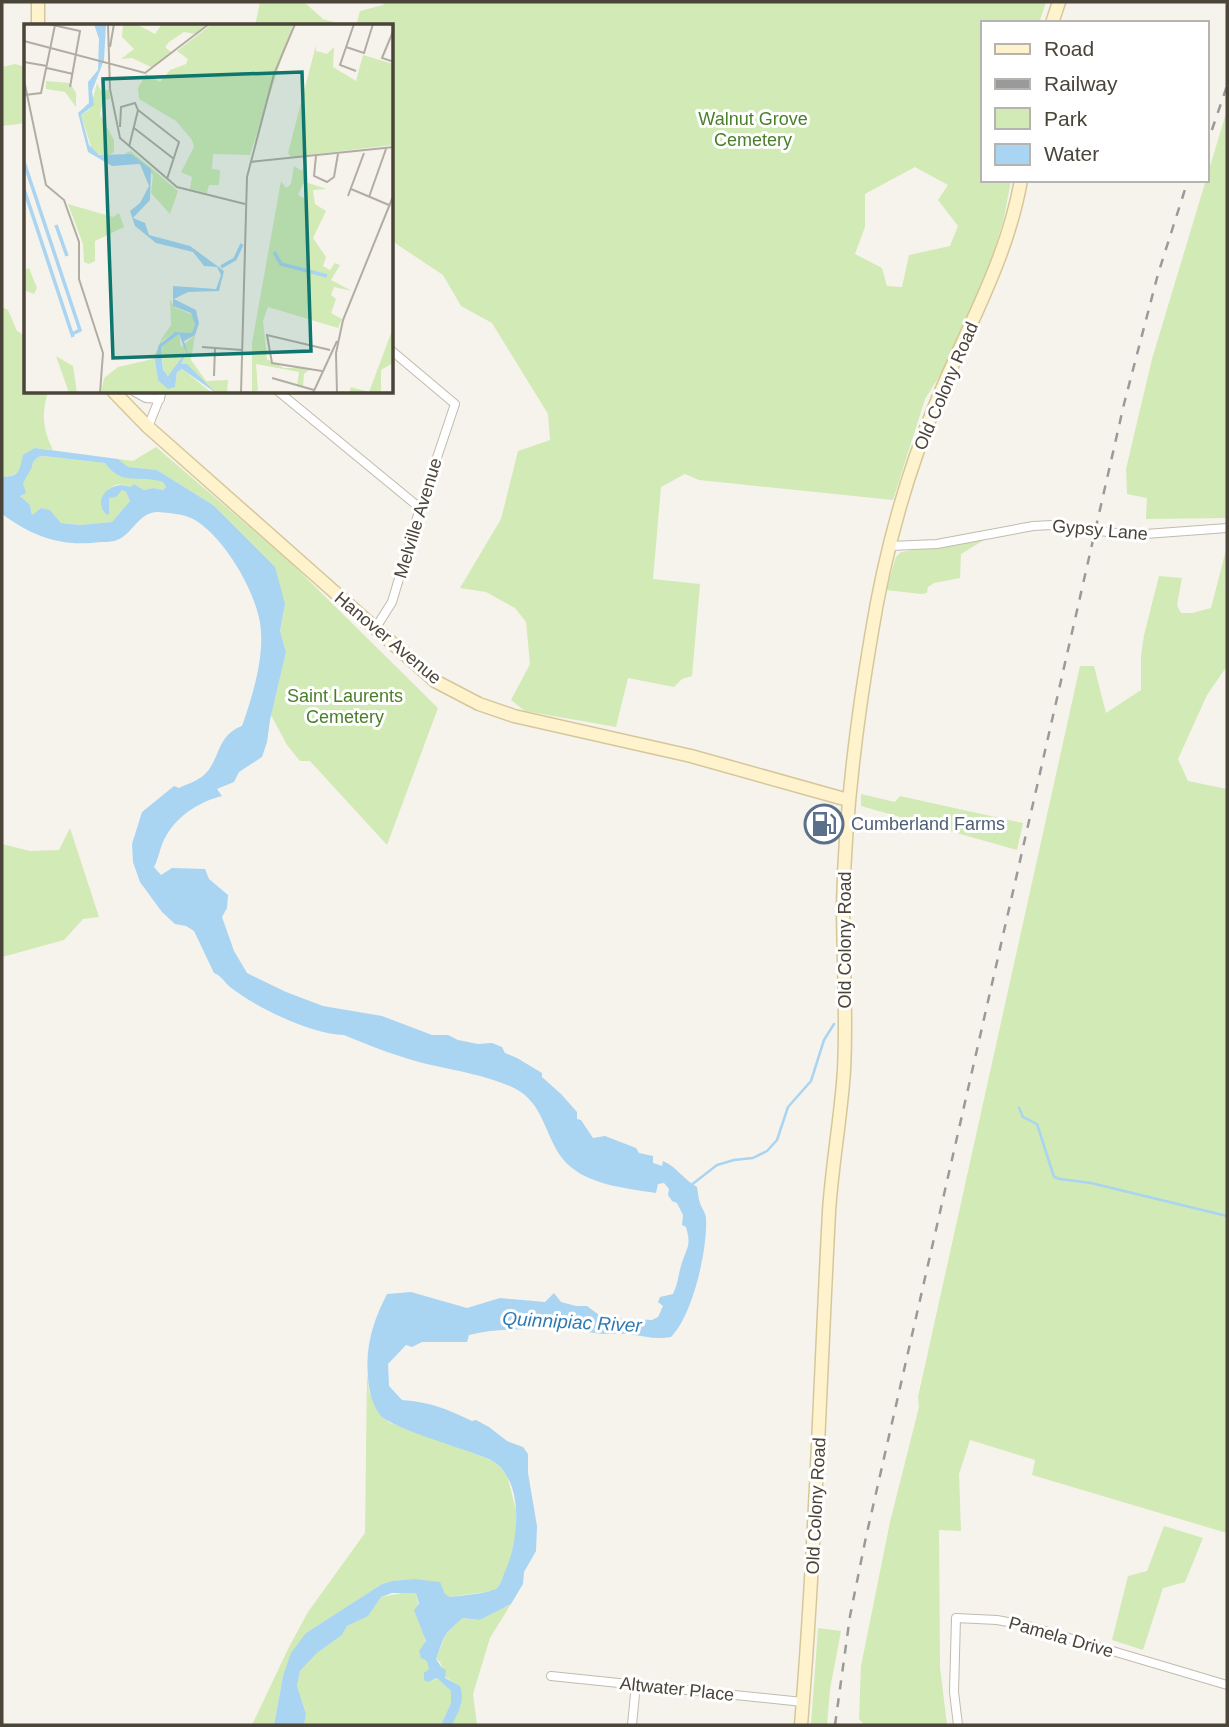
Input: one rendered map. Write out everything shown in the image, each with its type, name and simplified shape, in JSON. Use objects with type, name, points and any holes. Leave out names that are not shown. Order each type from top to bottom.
[{"type":"main road","points":[[38,2],[38,24]]},
{"type":"main road","points":[[1053,21],[1059,2]]},
{"type":"main road","name":"Old Colony Road","points":[[801,1725],[819,1456],[830,1206],[844,1073],[843,910],[848,800],[871,637],[890,546],[927,426],[1004,250],[1021,182]]},
{"type":"main road","name":"Hanover Avenue","points":[[116,394],[148,427],[435,681],[479,704],[526,719],[691,756],[848,800]]},
{"type":"street","name":"Melville Avenue","points":[[375,629],[392,602],[420,508],[456,404],[394,353]]},
{"type":"street","points":[[139,394],[146,398],[161,395]]},
{"type":"street","points":[[281,394],[420,508]]},
{"type":"street","points":[[148,427],[161,395]]},
{"type":"street","name":"Gypsy Lane","points":[[890,546],[937,544],[1038,526],[1070,526],[1116,534],[1141,535],[1227,528]]},
{"type":"street","name":"Pamela Drive","points":[[958,1725],[954,1692],[956,1618],[997,1620],[1025,1625],[1227,1685]]},
{"type":"street","name":"Altwater Place","points":[[551,1676],[803,1702]]},
{"type":"street","points":[[632,1725],[636,1684]]},
{"type":"green space","points":[[260,2],[304,2],[323,19],[340,24],[255,24]]},
{"type":"green space","name":"Walnut Grove Cemetery","points":[[385,2],[1046,2],[1040,21],[981,21],[981,182],[1011,182],[1004,218],[986,277],[944,369],[925,399],[893,500],[699,480],[685,474],[661,487],[653,579],[700,584],[692,676],[682,679],[674,687],[628,678],[616,727],[525,711],[511,700],[530,664],[526,622],[515,608],[486,592],[460,588],[501,519],[518,451],[550,440],[548,414],[492,323],[461,306],[443,275],[394,242],[394,24],[357,24],[360,11],[383,5]],"holes":[[[915,167],[948,185],[938,200],[958,226],[950,246],[909,255],[902,287],[887,286],[882,268],[855,254],[865,227],[865,194]]]},
{"type":"green space","points":[[15,64],[24,66],[24,123],[2,126],[2,67]]},
{"type":"green space","points":[[1227,110],[1227,518],[1146,519],[1147,498],[1127,494],[1126,469],[1152,359],[1205,182],[1208,182],[1208,173]]},
{"type":"green space","points":[[2,307],[8,310],[17,331],[24,335],[24,394],[48,394],[44,422],[53,450],[35,448],[22,461],[21,470],[2,477]]},
{"type":"green space","name":"Saint Laurents Cemetery","points":[[156,447],[288,560],[438,708],[387,845],[310,761],[300,761],[287,745],[271,715],[286,652],[280,631],[285,604],[213,505],[157,470],[127,467],[118,459],[133,461]]},
{"type":"green space","points":[[43,456],[105,463],[163,482],[166,487],[163,490],[144,490],[134,484],[130,487],[118,484],[107,492],[101,507],[108,505],[109,498],[122,490],[130,501],[112,522],[82,525],[61,523],[50,510],[41,508],[32,515],[30,505],[20,496],[24,487],[22,483],[33,462]]},
{"type":"green space","points":[[984,540],[961,554],[960,578],[934,583],[928,587],[927,593],[921,594],[886,590],[896,557],[901,552]]},
{"type":"green space","points":[[1227,546],[1227,666],[1207,695],[1178,759],[1188,781],[1227,789],[1227,1533],[1032,1475],[1035,1460],[970,1440],[959,1474],[961,1531],[939,1530],[940,1667],[947,1725],[865,1725],[859,1719],[861,1666],[890,1522],[919,1407],[918,1397],[1080,666],[1094,666],[1106,713],[1141,690],[1144,635],[1159,576],[1182,578],[1177,605],[1181,613],[1211,608]]},
{"type":"green space","points":[[861,794],[895,802],[900,796],[1023,823],[1017,850],[861,806]]},
{"type":"green space","points":[[70,828],[99,917],[83,919],[64,940],[2,957],[2,844],[30,851],[59,850]]},
{"type":"green space","points":[[367,1371],[369,1392],[380,1415],[390,1423],[495,1462],[507,1475],[516,1510],[516,1534],[508,1567],[498,1587],[492,1591],[450,1597],[414,1579],[382,1584],[306,1633],[283,1676],[274,1725],[252,1725],[308,1612],[365,1533]]},
{"type":"green space","points":[[1164,1526],[1203,1538],[1185,1582],[1163,1588],[1143,1650],[1112,1640],[1128,1576],[1147,1571]]},
{"type":"green space","points":[[416,1593],[433,1681],[437,1678],[451,1691],[451,1703],[441,1725],[304,1725],[306,1714],[297,1686],[300,1671],[317,1653],[342,1635],[347,1626],[368,1615],[381,1597]]},
{"type":"green space","points":[[511,1604],[490,1638],[473,1694],[477,1725],[452,1725],[461,1705],[456,1684],[445,1677],[440,1662],[436,1659],[445,1636],[463,1618],[480,1620]]},
{"type":"green space","points":[[818,1628],[841,1631],[830,1689],[827,1725],[811,1725]]},
{"type":"water","name":"Quinnipiac River","points":[[35,448],[118,459],[128,467],[157,470],[213,505],[275,567],[285,604],[280,631],[286,652],[262,757],[239,772],[234,782],[217,789],[222,796],[197,806],[171,828],[154,867],[161,875],[172,868],[205,869],[209,879],[228,895],[227,908],[222,917],[234,951],[247,973],[323,1006],[382,1016],[432,1035],[448,1035],[458,1040],[478,1044],[492,1043],[502,1047],[505,1053],[542,1073],[542,1077],[577,1112],[577,1119],[581,1120],[593,1138],[605,1136],[636,1148],[639,1153],[653,1156],[653,1163],[662,1166],[663,1161],[697,1187],[706,1218],[702,1263],[686,1313],[671,1337],[499,1330],[469,1335],[467,1342],[422,1342],[412,1347],[406,1345],[388,1364],[389,1386],[402,1400],[430,1404],[472,1421],[476,1420],[507,1441],[523,1447],[528,1454],[528,1473],[537,1526],[536,1551],[524,1572],[523,1584],[511,1604],[480,1620],[463,1618],[447,1632],[443,1640],[436,1659],[446,1670],[445,1678],[460,1686],[462,1696],[461,1706],[452,1725],[441,1725],[451,1703],[451,1691],[437,1678],[428,1682],[424,1680],[424,1673],[429,1669],[427,1661],[421,1658],[419,1651],[426,1641],[414,1610],[419,1604],[416,1593],[392,1593],[381,1597],[368,1616],[347,1626],[342,1635],[317,1653],[300,1671],[297,1686],[306,1714],[304,1725],[274,1725],[283,1676],[291,1653],[306,1633],[382,1584],[392,1581],[414,1579],[440,1582],[445,1594],[450,1597],[494,1590],[501,1582],[513,1548],[515,1501],[506,1474],[497,1464],[483,1456],[396,1425],[377,1411],[369,1386],[367,1364],[374,1323],[382,1303],[387,1294],[411,1292],[467,1308],[500,1298],[545,1302],[554,1293],[561,1302],[587,1306],[603,1318],[652,1320],[658,1317],[663,1306],[658,1302],[660,1297],[673,1294],[688,1247],[688,1234],[686,1227],[682,1225],[683,1215],[677,1203],[668,1195],[669,1189],[664,1183],[658,1184],[656,1193],[631,1189],[593,1180],[571,1167],[556,1149],[538,1110],[524,1094],[514,1088],[484,1077],[409,1059],[344,1035],[301,1025],[254,1003],[214,973],[194,931],[175,924],[162,912],[140,882],[133,862],[132,844],[142,812],[174,786],[179,788],[202,776],[210,768],[223,741],[242,726],[259,668],[261,632],[254,602],[227,551],[203,526],[188,517],[152,513],[117,540],[86,543],[48,538],[14,522],[2,514],[2,477],[18,472],[23,455]],"holes":[[[38,457],[105,463],[118,475],[163,482],[166,487],[163,490],[144,490],[134,484],[130,487],[116,486],[102,498],[101,504],[107,515],[109,498],[116,497],[122,490],[130,501],[112,522],[81,525],[61,523],[50,510],[41,508],[32,515],[30,505],[20,496],[26,493],[23,483]]]},
{"type":"waterway","points":[[690,1186],[717,1165],[753,1158],[767,1151],[777,1140],[788,1107],[811,1081],[824,1040],[834,1024]]},
{"type":"waterway","points":[[1019,1108],[1023,1117],[1037,1124],[1054,1177],[1091,1183],[1227,1216]]},
{"type":"railway","points":[[1208,141],[1227,86]]},
{"type":"railway","points":[[835,1725],[850,1616],[866,1537],[1124,404],[1158,274],[1187,182]]},
{"type":"place","name":"Cumberland Farms","points":[[824,824]]}]
